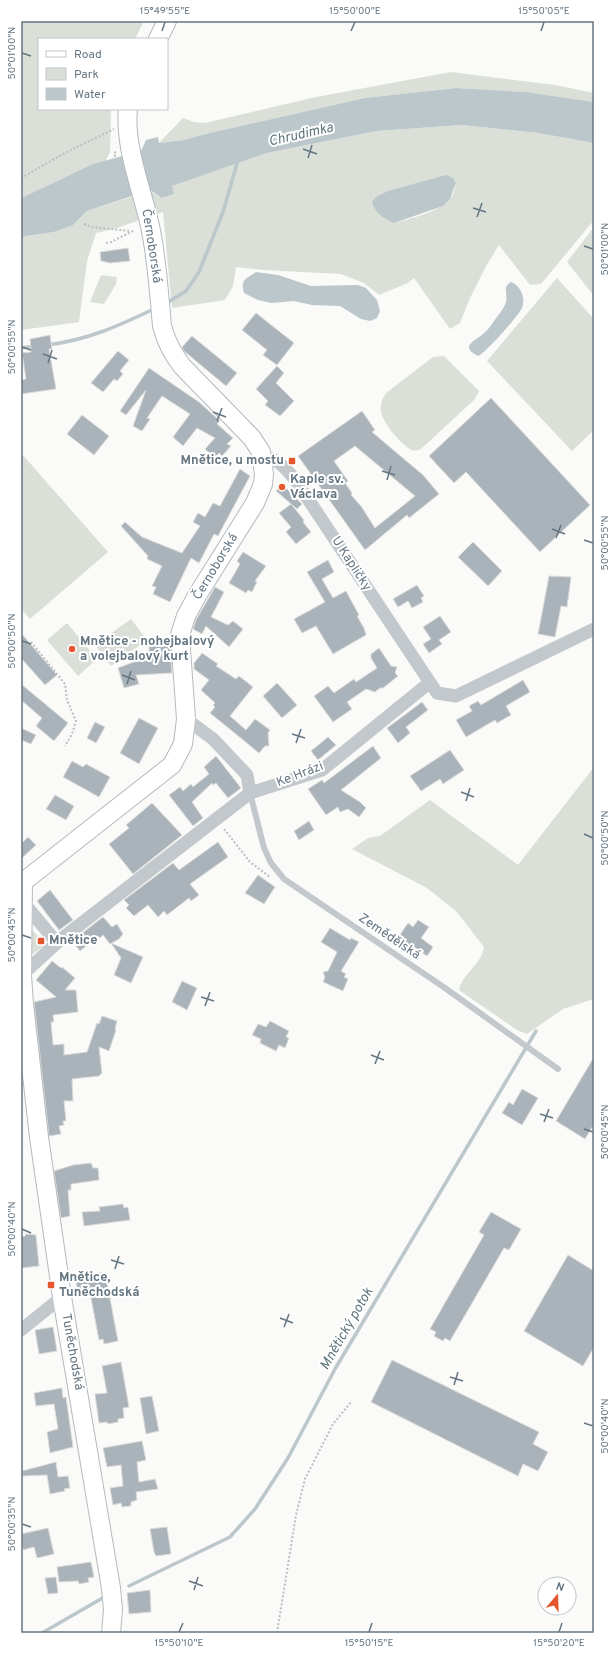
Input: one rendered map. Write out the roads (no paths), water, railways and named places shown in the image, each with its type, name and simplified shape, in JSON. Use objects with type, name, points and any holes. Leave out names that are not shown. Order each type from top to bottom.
[{"type":"street","points":[[158,38],[167,21]]},
{"type":"street","name":"Černoborská","points":[[22,975],[22,883],[172,765],[183,744],[186,718],[180,635],[186,616],[198,594],[258,498],[263,484],[263,458],[258,446],[245,430],[174,356],[165,338],[162,326],[150,227],[130,143],[128,116]]},
{"type":"street","name":"U Kapličky","points":[[263,458],[269,457],[278,462],[296,481],[429,684]]},
{"type":"street","points":[[429,684],[437,693],[456,696],[594,629]]},
{"type":"street","name":"Ke Hrázi","points":[[22,975],[57,943],[250,793],[322,770],[429,684]]},
{"type":"street","points":[[186,718],[213,739],[247,775],[250,793]]},
{"type":"street","points":[[23,902],[57,943]]},
{"type":"street","name":"Tuněchodská","points":[[22,975],[39,1137],[62,1297],[111,1588],[111,1633]]},
{"type":"street","points":[[21,1330],[62,1297]]},
{"type":"lane","name":"Zemědělská","points":[[250,793],[264,848],[271,863],[284,879],[445,988],[558,1069]]},
{"type":"water","name":"Chrudimka","points":[[456,88],[526,92],[594,102],[594,143],[538,133],[462,125],[377,131],[267,153],[172,186],[174,194],[162,198],[150,190],[87,211],[73,225],[54,232],[26,236],[21,239],[21,198],[93,164],[141,151],[146,140],[158,137],[159,143],[184,140],[365,98]]},
{"type":"water","points":[[446,175],[453,178],[456,183],[450,199],[443,206],[394,223],[380,215],[373,206],[372,202],[376,197],[388,191]]},
{"type":"water","points":[[256,272],[278,275],[311,286],[358,285],[366,288],[377,300],[380,311],[377,318],[370,321],[361,319],[340,306],[312,305],[294,301],[271,303],[258,300],[244,293],[243,288],[243,282]]},
{"type":"water","points":[[511,282],[518,286],[522,293],[522,308],[502,334],[482,354],[478,356],[469,349],[469,346],[487,330],[502,310],[506,302],[506,288]]},
{"type":"waterway","points":[[165,304],[186,291],[199,272],[223,212],[238,160]]},
{"type":"waterway","points":[[47,345],[76,340],[102,332],[154,309]]},
{"type":"waterway","points":[[21,348],[35,346]]},
{"type":"waterway","name":"Mnětický potok","points":[[129,1586],[230,1537],[255,1509],[288,1458],[335,1369],[536,1031]]},
{"type":"waterway","name":"Mnětický potok","points":[[42,1633],[106,1596]]},
{"type":"place","name":"Mnětice, u mostu","points":[[292,461]]},
{"type":"place","name":"Kaple sv. Václava","points":[[282,487]]},
{"type":"place","name":"Mnětice - nohejbalový a volejbalový kurt","points":[[72,649]]},
{"type":"place","name":"Mnětice","points":[[41,941]]},
{"type":"place","name":"Mnětice, Tuněchodská","points":[[51,1285]]}]
